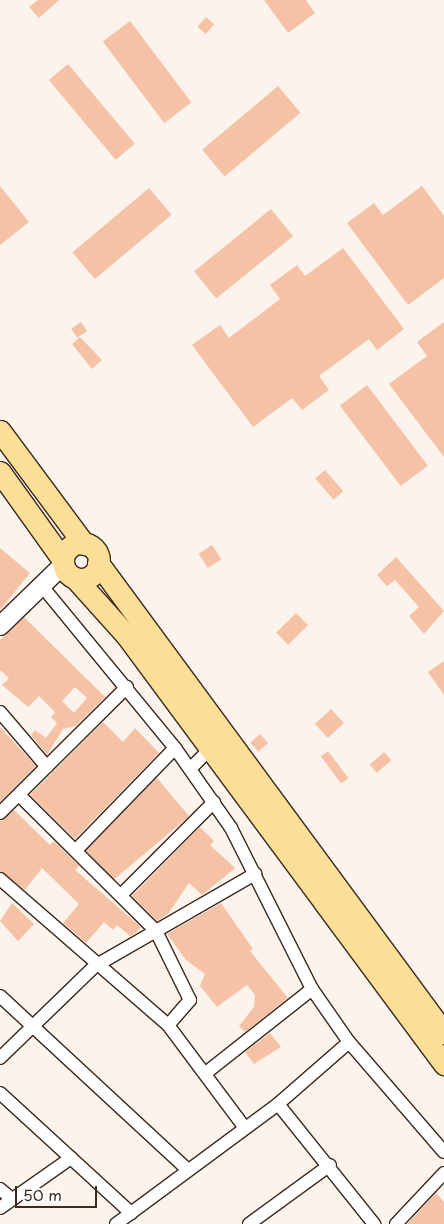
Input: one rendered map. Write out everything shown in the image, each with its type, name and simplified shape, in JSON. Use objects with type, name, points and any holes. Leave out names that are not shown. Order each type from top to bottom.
[{"type":"highway","points":[[0,431],[84,544],[96,553],[98,563],[216,743],[444,1064]]},
{"type":"highway","points":[[0,472],[68,570],[216,743],[444,1033]]},
{"type":"highway","points":[[68,570],[67,549],[84,544]]},
{"type":"highway","points":[[68,570],[90,576],[98,563]]},
{"type":"main road","points":[[0,626],[68,570]]},
{"type":"street","points":[[39,593],[127,687],[175,748],[214,802],[255,874],[312,989],[349,1042],[444,1152]]},
{"type":"street","points":[[0,813],[127,687]]},
{"type":"street","points":[[0,712],[47,767]]},
{"type":"street","points":[[190,769],[216,743]]},
{"type":"street","points":[[76,850],[175,748]]},
{"type":"street","points":[[19,795],[122,894],[156,931],[190,1000],[168,1025]]},
{"type":"street","points":[[122,894],[214,802]]},
{"type":"street","points":[[0,1058],[95,966],[255,874]]},
{"type":"street","points":[[0,879],[95,966],[168,1025],[207,1072],[245,1128]]},
{"type":"street","points":[[207,1072],[312,989]]},
{"type":"street","points":[[0,996],[188,1170]]},
{"type":"street","points":[[116,1224],[278,1104],[349,1042]]},
{"type":"street","points":[[0,1093],[131,1213]]},
{"type":"street","points":[[278,1104],[330,1165],[374,1224]]},
{"type":"street","points":[[0,1208],[71,1158]]},
{"type":"street","points":[[249,1224],[265,1219],[330,1165]]},
{"type":"street","points":[[396,1224],[444,1173]]},
{"type":"street","points":[[0,1189],[12,1199]]},
{"type":"building","points":[[38,0],[59,0],[39,18],[29,7]]},
{"type":"building","points":[[264,0],[306,0],[315,13],[288,33]]},
{"type":"building","points":[[206,17],[214,24],[206,34],[197,27]]},
{"type":"building","points":[[130,21],[191,102],[164,123],[103,41]]},
{"type":"building","points":[[68,64],[135,144],[116,160],[49,80]]},
{"type":"building","points":[[278,86],[300,113],[225,176],[202,150]]},
{"type":"building","points":[[0,186],[29,222],[0,245]]},
{"type":"building","points":[[422,186],[444,216],[444,278],[408,305],[347,223],[374,203],[383,215]]},
{"type":"building","points":[[149,188],[171,215],[95,279],[72,252]]},
{"type":"building","points":[[271,209],[293,236],[216,299],[194,271]]},
{"type":"building","points":[[343,248],[404,329],[377,350],[369,339],[319,376],[329,390],[302,410],[292,398],[253,427],[192,345],[220,325],[229,338],[280,299],[270,285],[297,265],[305,276]]},
{"type":"building","points":[[81,322],[87,331],[77,338],[71,329]]},
{"type":"building","points":[[444,322],[444,457],[389,384],[427,356],[417,342]]},
{"type":"building","points":[[80,337],[102,360],[92,369],[72,344]]},
{"type":"building","points":[[367,385],[428,466],[401,486],[340,405]]},
{"type":"building","points":[[325,470],[343,491],[334,500],[315,479]]},
{"type":"building","points":[[212,545],[221,559],[208,568],[199,554]]},
{"type":"building","points":[[0,548],[30,573],[0,610]]},
{"type":"building","points":[[396,557],[444,611],[424,634],[409,616],[419,607],[395,580],[387,586],[377,575]]},
{"type":"building","points":[[296,613],[308,625],[288,645],[276,633]]},
{"type":"building","points":[[24,617],[105,697],[76,726],[63,729],[47,755],[31,735],[35,730],[46,738],[57,723],[51,717],[55,712],[39,696],[28,707],[2,685],[9,678],[0,670],[0,640]],"holes":[[[75,687],[87,698],[74,713],[62,701]]]},
{"type":"building","points":[[444,661],[444,695],[428,672]]},
{"type":"building","points":[[331,709],[344,723],[328,738],[315,724]]},
{"type":"building","points":[[103,722],[123,742],[135,728],[159,753],[75,839],[30,795]]},
{"type":"building","points":[[0,727],[36,766],[0,802]]},
{"type":"building","points":[[260,734],[268,743],[258,752],[250,743]]},
{"type":"building","points":[[328,751],[348,778],[341,784],[321,756]]},
{"type":"building","points":[[384,752],[391,760],[377,773],[370,764]]},
{"type":"building","points":[[157,778],[189,816],[112,881],[80,843]]},
{"type":"building","points":[[14,810],[50,845],[54,841],[79,866],[75,870],[141,927],[136,933],[130,936],[117,925],[113,930],[104,922],[86,943],[63,923],[79,904],[42,868],[25,890],[0,871],[0,821]]},
{"type":"building","points":[[200,827],[214,841],[210,845],[235,868],[202,895],[189,883],[168,914],[157,921],[132,896]]},
{"type":"building","points":[[12,903],[34,924],[18,941],[0,921]]},
{"type":"building","points":[[221,903],[253,949],[250,951],[288,998],[245,1032],[239,1026],[254,1007],[255,995],[247,985],[217,1007],[200,986],[205,974],[186,960],[167,934]]},
{"type":"building","points":[[270,1033],[281,1047],[254,1064],[245,1052]]},
{"type":"building","points":[[436,1193],[444,1202],[444,1224],[407,1224]]}]
